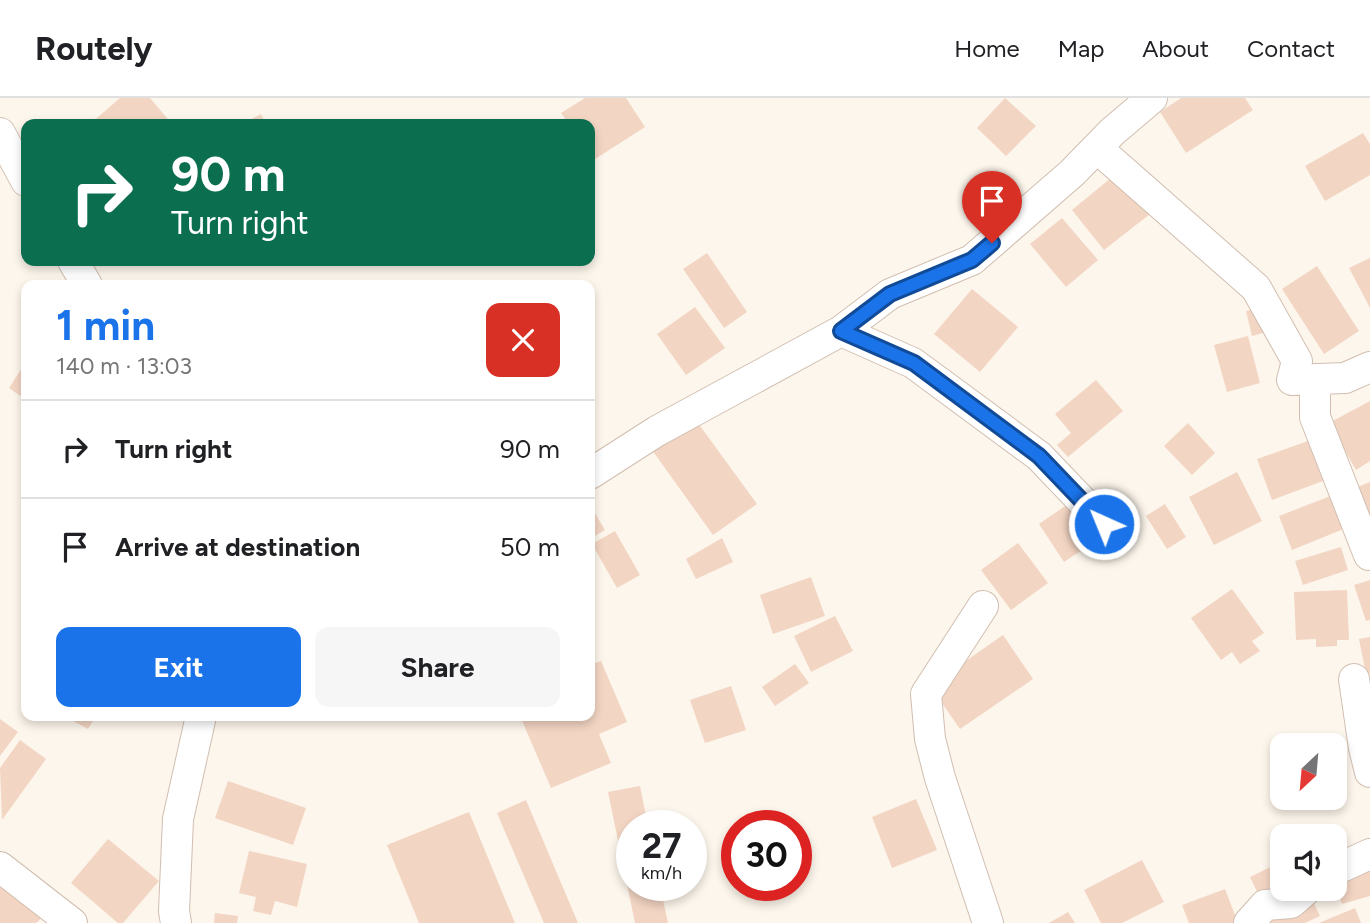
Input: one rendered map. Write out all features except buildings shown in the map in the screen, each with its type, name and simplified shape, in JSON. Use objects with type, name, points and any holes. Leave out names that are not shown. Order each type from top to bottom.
[{"type":"street","points":[[595,471],[657,431],[841,331],[890,294],[972,260],[1072,173],[1140,102]]},
{"type":"street","points":[[1097,148],[1256,288],[1297,361],[1292,380],[1345,378],[1370,367]]},
{"type":"street","points":[[841,331],[914,363],[1039,456],[1104,524]]},
{"type":"street","points":[[1315,380],[1315,417],[1369,555]]},
{"type":"street","points":[[983,606],[926,694],[930,738],[940,778],[988,923]]},
{"type":"street","points":[[1370,690],[1354,679],[1370,772]]},
{"type":"street","points":[[176,923],[174,911],[178,819],[200,721]]},
{"type":"street","points":[[192,754],[215,721]]},
{"type":"street","points":[[1347,865],[1370,854]]},
{"type":"street","points":[[0,867],[72,923]]},
{"type":"street","points":[[1249,923],[1265,905],[1293,901]]},
{"type":"route","points":[[992,243],[972,260],[890,294],[841,331],[914,363],[1039,456],[1104,524]]}]
